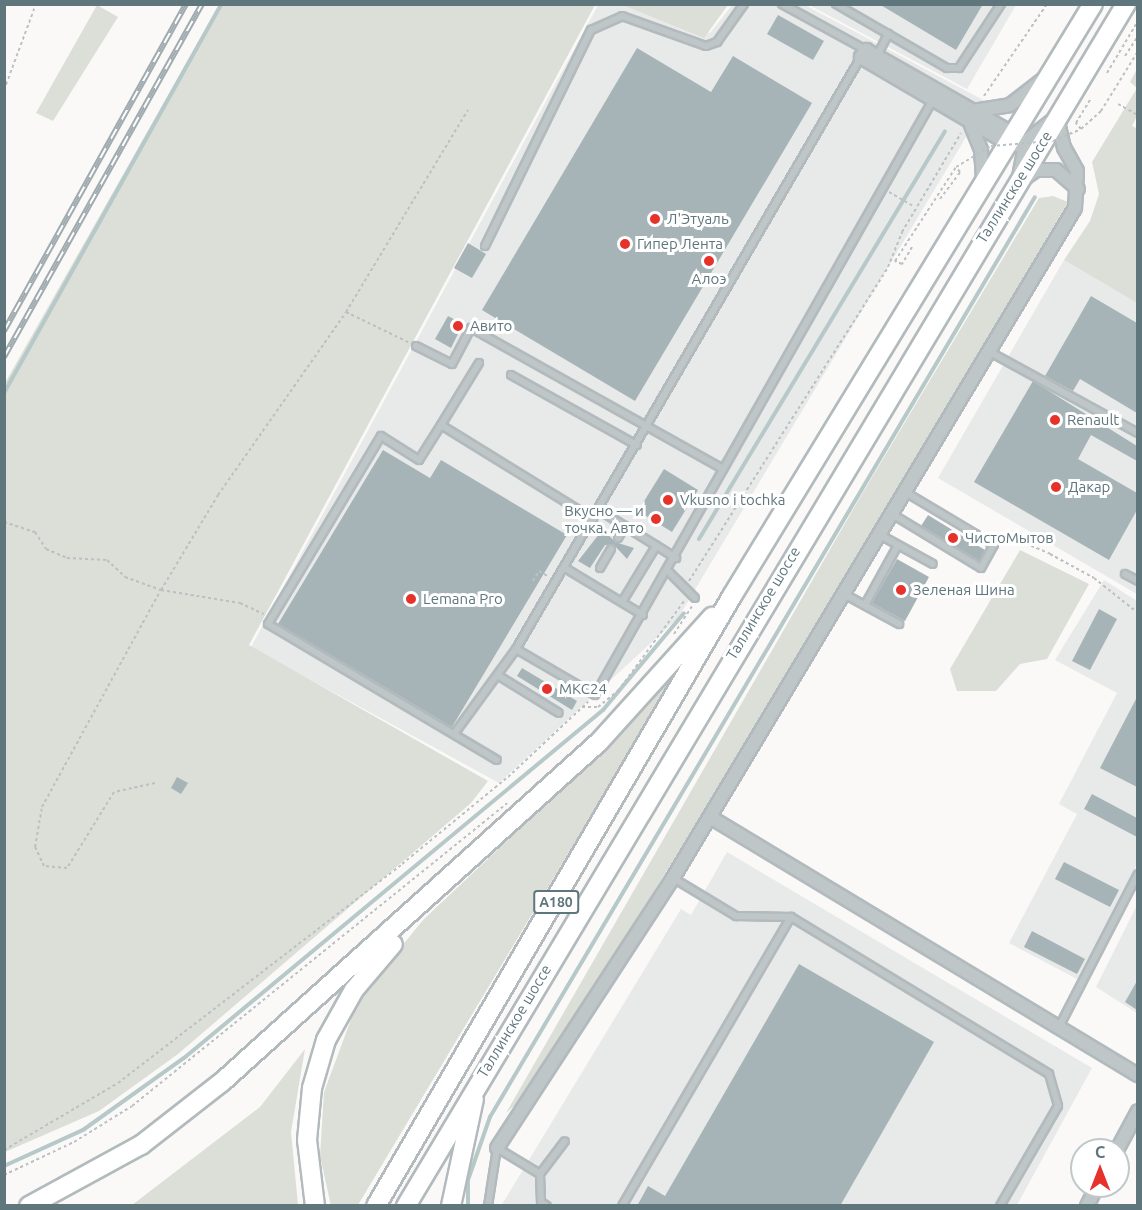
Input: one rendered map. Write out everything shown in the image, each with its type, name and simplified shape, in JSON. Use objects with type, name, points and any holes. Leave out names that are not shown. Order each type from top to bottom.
[{"type":"main road","name":"Таллинское шоссе","points":[[376,1206],[732,596],[982,188],[1015,141],[1052,73],[1094,4]]},
{"type":"main road","name":"Таллинское шоссе","points":[[406,1206],[479,1080],[1126,4]]},
{"type":"main road","points":[[28,1206],[99,1170],[175,1120],[469,864],[599,742],[732,596]]},
{"type":"main road","points":[[315,1206],[309,1182],[312,1088],[326,1040],[380,958],[469,864]]},
{"type":"main road","points":[[451,1206],[479,1080]]},
{"type":"street","points":[[863,54],[877,56],[973,111],[1015,141],[1019,183]]},
{"type":"street","points":[[863,54],[933,98],[973,111],[1010,105],[1028,86],[1052,73]]},
{"type":"street","points":[[973,111],[981,150],[982,188]]},
{"type":"street","points":[[496,1148],[673,878],[1075,208],[1078,190],[1057,117],[1015,141]]},
{"type":"street","points":[[1019,183],[1036,170],[1056,170],[1078,190]]},
{"type":"street","points":[[710,817],[1137,1075]]},
{"type":"street","points":[[1123,1138],[1137,1111]]},
{"type":"lane","points":[[485,246],[591,30],[622,16],[706,46],[717,42],[744,4]]},
{"type":"lane","points":[[454,734],[516,650],[863,54],[782,4]]},
{"type":"lane","points":[[836,4],[947,68],[959,68],[1001,4]]},
{"type":"lane","points":[[877,56],[888,34]]},
{"type":"lane","points":[[516,650],[595,695],[676,558],[722,468],[933,98]]},
{"type":"lane","points":[[416,346],[452,363],[471,328],[630,419],[649,424],[722,468]]},
{"type":"lane","points":[[990,352],[1137,433]]},
{"type":"lane","points":[[479,363],[419,460],[381,436],[268,624],[496,760]]},
{"type":"lane","points":[[511,375],[637,445]]},
{"type":"lane","points":[[441,425],[593,519]]},
{"type":"lane","points":[[892,514],[981,568],[994,545],[905,492]]},
{"type":"lane","points":[[599,510],[676,558]]},
{"type":"lane","points":[[618,538],[625,526]]},
{"type":"lane","points":[[880,535],[933,564]]},
{"type":"lane","points":[[865,606],[898,545]]},
{"type":"lane","points":[[622,602],[657,546]]},
{"type":"lane","points":[[600,568],[611,549]]},
{"type":"lane","points":[[565,568],[643,615]]},
{"type":"lane","points":[[668,571],[685,585],[695,598]]},
{"type":"lane","points":[[1125,574],[1137,581]]},
{"type":"lane","points":[[591,583],[596,575]]},
{"type":"lane","points":[[844,594],[898,624]]},
{"type":"lane","points":[[499,676],[560,713]]},
{"type":"lane","points":[[1059,1027],[1137,874]]},
{"type":"lane","points":[[673,878],[736,916],[791,917],[1049,1074],[1058,1090],[1058,1106],[1000,1206]]},
{"type":"lane","points":[[622,1206],[791,917]]},
{"type":"lane","points":[[547,1206],[541,1202],[540,1174],[565,1141]]},
{"type":"lane","points":[[488,1206],[496,1148],[540,1174]]},
{"type":"path","points":[[4,90],[36,4]]},
{"type":"path","points":[[973,111],[1007,71],[1047,4]]},
{"type":"path","points":[[1107,73],[1137,21]]},
{"type":"path","points":[[1125,56],[1137,36]]},
{"type":"path","points":[[912,247],[902,264],[896,261],[957,167],[991,146],[1053,141],[1081,129],[1101,111],[1137,51]]},
{"type":"path","points":[[1081,129],[1076,123],[1091,98]]},
{"type":"path","points":[[1118,104],[1137,115]]},
{"type":"path","points":[[155,783],[114,792],[67,868],[44,866],[35,847],[42,807],[161,590],[218,495],[346,312],[468,110]]},
{"type":"path","points":[[685,585],[882,277],[916,208],[962,131]]},
{"type":"path","points":[[940,200],[960,172],[957,167]]},
{"type":"path","points":[[894,195],[916,208]]},
{"type":"path","points":[[346,312],[416,346]]},
{"type":"path","points":[[4,522],[35,532],[51,552],[107,560],[125,577],[161,590],[234,601],[274,614]]},
{"type":"path","points":[[994,545],[1020,541],[1050,554],[1095,578],[1137,613]]},
{"type":"path","points":[[533,581],[539,571],[544,574]]},
{"type":"path","points":[[582,707],[598,707],[618,691],[690,592]]},
{"type":"path","points":[[667,643],[695,598]]},
{"type":"path","points":[[4,1150],[118,1083],[402,864],[508,777],[587,703]]},
{"type":"path","points":[[4,1174],[74,1142],[132,1106],[511,800]]},
{"type":"shaded area","points":[[97,5],[118,17],[53,121],[36,113]]},
{"type":"shaded area","points":[[219,5],[595,5],[249,645],[488,781],[471,803],[178,1054],[99,1111],[5,1152],[5,383]]},
{"type":"shaded area","points":[[598,5],[639,5],[710,33],[732,5],[805,5],[987,102],[678,618],[499,783],[251,647]]},
{"type":"shaded area","points":[[623,5],[728,5],[704,38]]},
{"type":"shaded area","points":[[809,5],[1016,5],[967,89]]},
{"type":"shaded area","points":[[1137,69],[1137,88],[1130,82]]},
{"type":"shaded area","points":[[1137,88],[1137,116],[1132,126],[1138,129],[1137,303],[1064,260],[1090,221],[1099,194],[1092,162]]},
{"type":"shaded area","points":[[1053,196],[1068,202],[778,692],[528,1094],[506,1113],[859,499],[1039,198]]},
{"type":"shaded area","points":[[1064,260],[1137,303],[1137,594],[938,478]]},
{"type":"shaded area","points":[[1020,550],[1089,584],[1047,659],[1020,664],[996,691],[957,691],[950,669]]},
{"type":"shaded area","points":[[1104,580],[1137,601],[1137,864],[1077,979],[1009,943],[1077,814],[1059,804],[1117,693],[1055,660]]},
{"type":"shaded area","points":[[684,660],[358,1205],[331,1206],[320,1156],[324,1092],[359,998],[424,919],[596,757]]},
{"type":"shaded area","points":[[727,852],[1092,1068],[1017,1205],[501,1206],[681,909],[691,915]]},
{"type":"shaded area","points":[[1137,905],[1137,1013],[1096,987]]},
{"type":"shaded area","points":[[305,1049],[291,1132],[298,1205],[132,1205],[260,1107]]},
{"type":"building","points":[[879,4],[983,4],[956,50]]},
{"type":"building","points":[[778,15],[824,41],[813,60],[767,34]]},
{"type":"building","name":"Гипер Лента","points":[[637,48],[711,92],[733,56],[812,103],[635,401],[482,310]]},
{"type":"building","points":[[468,243],[486,254],[472,278],[454,268]]},
{"type":"building","points":[[1091,296],[1137,323],[1137,413],[1080,379],[1073,391],[1045,376]]},
{"type":"building","points":[[448,316],[463,324],[451,348],[435,339]]},
{"type":"building","name":"Дакар","points":[[1033,381],[1137,446],[1137,461],[1091,435],[1078,459],[1137,493],[1137,510],[1109,560],[974,482]]},
{"type":"building","name":"Lemana Pro","points":[[383,450],[430,478],[441,460],[567,535],[452,727],[278,624]]},
{"type":"building","name":"Vkusno i tochka","points":[[664,469],[698,490],[672,532],[638,511]]},
{"type":"building","name":"ЧистоМытов","points":[[928,515],[985,550],[979,561],[921,526]]},
{"type":"building","points":[[603,529],[615,542],[634,548],[627,559],[614,545],[605,545],[590,568],[578,561]]},
{"type":"building","name":"Зеленая Шина","points":[[897,559],[929,577],[905,621],[872,603]]},
{"type":"building","points":[[1099,609],[1117,619],[1090,670],[1072,661]]},
{"type":"building","name":"МКС24","points":[[522,668],[577,701],[572,710],[517,676]]},
{"type":"building","points":[[1137,697],[1137,787],[1100,768]]},
{"type":"building","points":[[177,777],[188,783],[181,794],[171,788]]},
{"type":"building","points":[[1092,794],[1137,818],[1137,837],[1084,809]]},
{"type":"building","points":[[1064,862],[1119,890],[1110,907],[1055,879]]},
{"type":"building","points":[[1032,931],[1085,959],[1077,974],[1024,947]]},
{"type":"building","points":[[799,964],[934,1042],[840,1206],[637,1206],[648,1186],[665,1196]]},
{"type":"building","points":[[1137,981],[1137,1010],[1125,1002]]},
{"type":"waterway","points":[[4,393],[221,4]]},
{"type":"waterway","points":[[699,539],[945,131]]},
{"type":"waterway","points":[[468,1206],[468,1180],[490,1117],[1035,197]]},
{"type":"waterway","points":[[4,1166],[83,1130],[184,1058],[603,710],[684,613]]},
{"type":"railway","points":[[4,331],[186,4]]},
{"type":"railway","points":[[4,357],[202,4]]},
{"type":"place","name":"Л'Этуаль","points":[[655,219]]},
{"type":"place","name":"Гипер Лента","points":[[625,244]]},
{"type":"place","name":"Алоэ","points":[[709,261]]},
{"type":"place","name":"Авито","points":[[458,326]]},
{"type":"place","name":"Renault","points":[[1055,420]]},
{"type":"place","name":"Дакар","points":[[1056,487]]},
{"type":"place","name":"Vkusno i tochka","points":[[668,500]]},
{"type":"place","name":"Вкусно — и точка. Авто","points":[[656,519]]},
{"type":"place","name":"ЧистоМытов","points":[[953,538]]},
{"type":"place","name":"Зеленая Шина","points":[[901,590]]},
{"type":"place","name":"Lemana Pro","points":[[411,599]]},
{"type":"place","name":"МКС24","points":[[547,689]]}]
